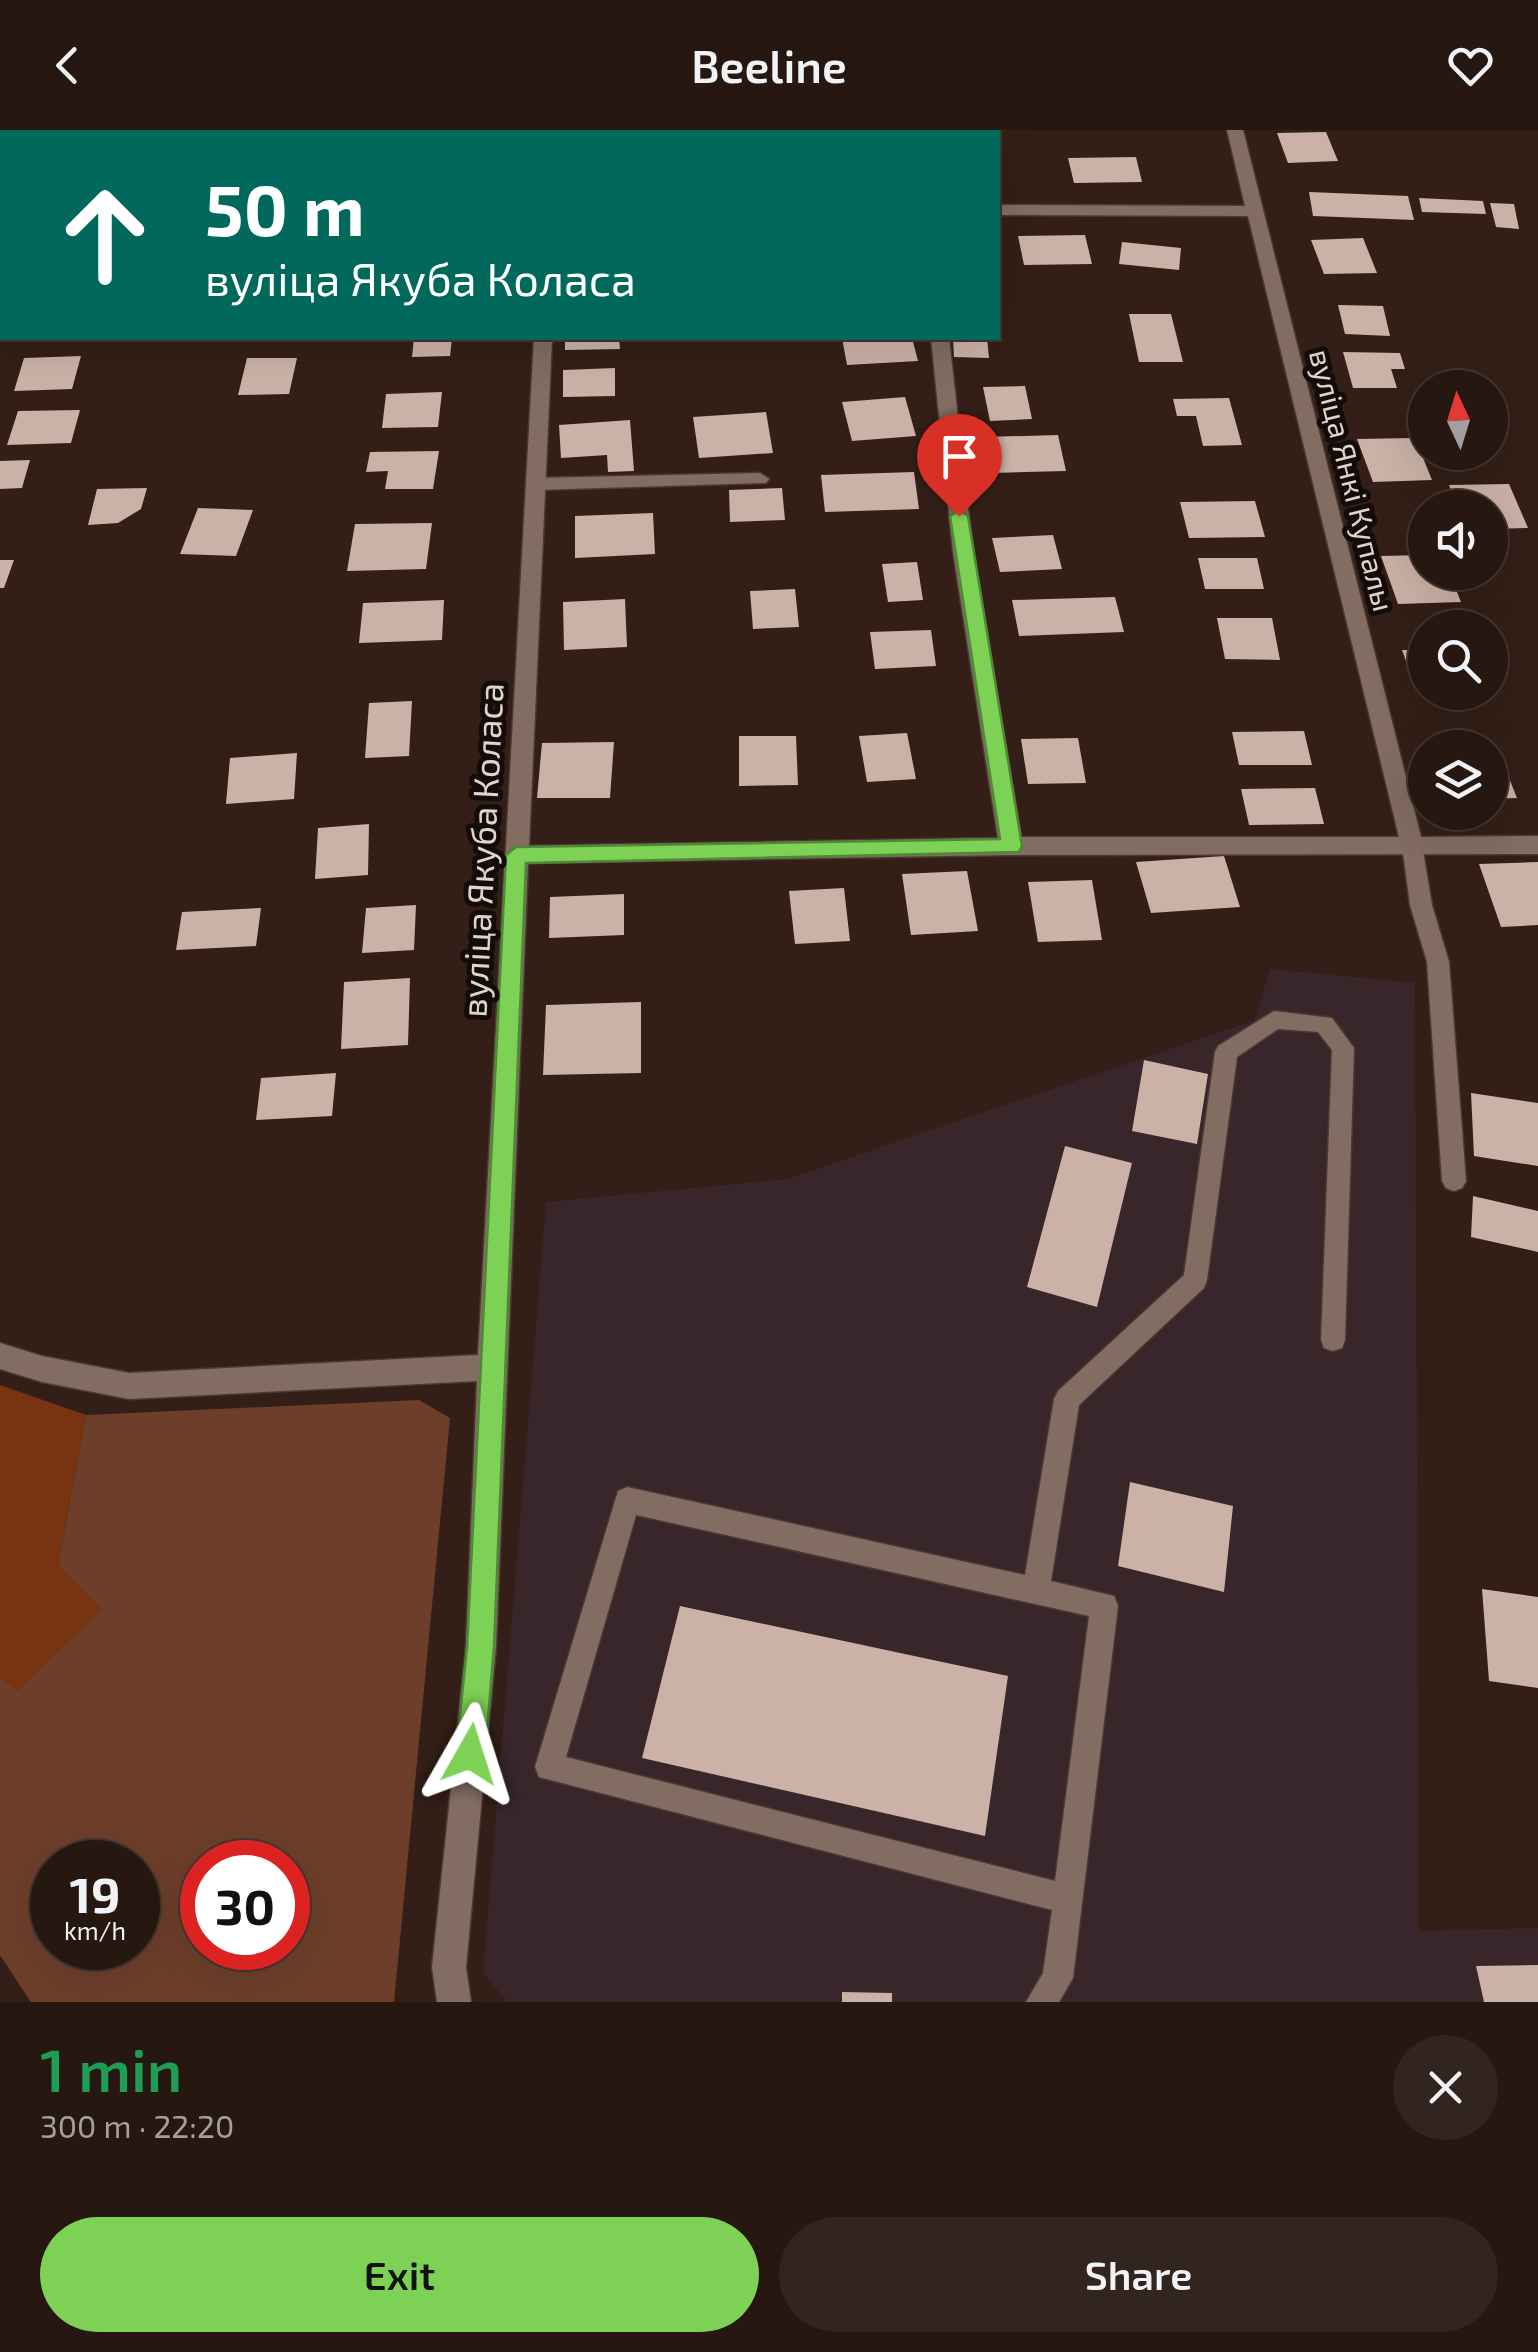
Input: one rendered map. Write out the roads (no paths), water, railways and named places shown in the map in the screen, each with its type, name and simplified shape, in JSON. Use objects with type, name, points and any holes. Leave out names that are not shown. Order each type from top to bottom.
[{"type":"street","name":"вуліца Янкі Купалы","points":[[1235,130],[1412,845]]},
{"type":"street","points":[[1000,210],[1256,212]]},
{"type":"street","name":"вуліца Якуба Коласа","points":[[454,2002],[450,1966],[480,1647],[543,340]]},
{"type":"street","points":[[940,340],[962,552],[1012,846]]},
{"type":"street","points":[[516,855],[1012,846],[1538,845]]},
{"type":"street","points":[[0,1356],[42,1370],[129,1386],[491,1366]]},
{"type":"lane","points":[[535,484],[760,479]]},
{"type":"lane","points":[[1412,845],[1420,905],[1438,962],[1454,1181]]},
{"type":"lane","points":[[1036,1591],[1067,1399],[1194,1280],[1226,1052],[1274,1020],[1324,1024],[1343,1048],[1332,1340]]},
{"type":"lane","points":[[1041,2002],[1058,1978],[1068,1899],[1104,1606],[627,1500],[550,1766],[1068,1899]]}]
